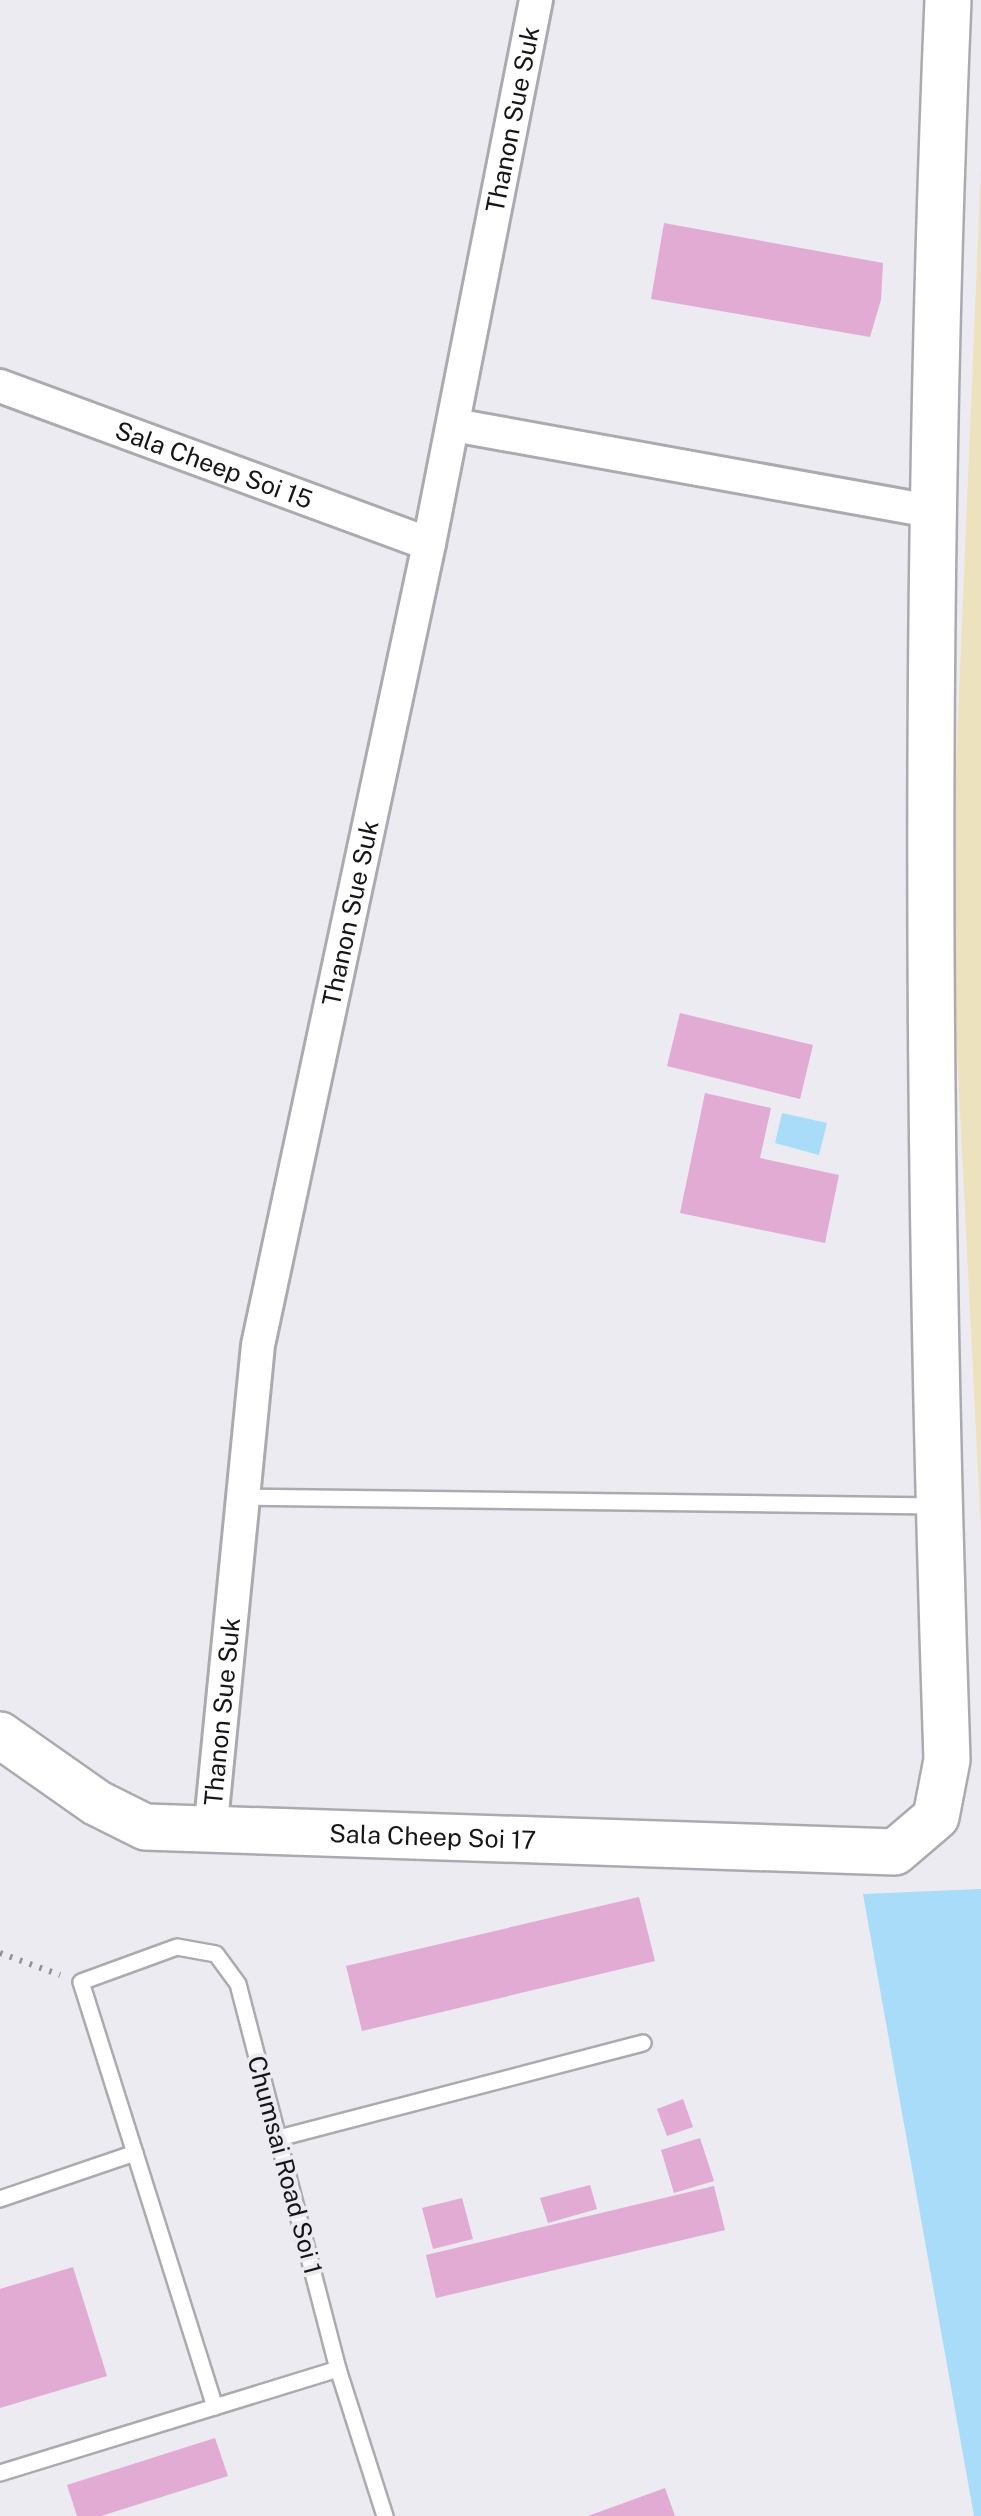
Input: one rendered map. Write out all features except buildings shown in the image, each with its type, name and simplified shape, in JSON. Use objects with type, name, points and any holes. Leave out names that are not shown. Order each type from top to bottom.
[{"type":"street","name":"Thanon Sue Suk","points":[[210,1833],[258,1346],[454,424],[536,0]]},
{"type":"street","points":[[938,1506],[930,1255],[930,511],[948,0]]},
{"type":"street","name":"Sala Cheep Soi 15","points":[[0,386],[429,544]]},
{"type":"street","points":[[454,424],[930,511]]},
{"type":"street","name":"Sala Cheep Soi 17","points":[[0,1735],[97,1803],[145,1828],[895,1852],[936,1817],[947,1760],[938,1506]]},
{"type":"lane","points":[[243,1497],[938,1506]]},
{"type":"lane","name":"Chumsai Road Soi 1","points":[[81,1982],[177,1946],[216,1954],[238,1984],[338,2369],[385,2516]]},
{"type":"lane","points":[[81,1982],[215,2407]]},
{"type":"lane","points":[[279,2138],[643,2042]]},
{"type":"lane","points":[[0,2199],[135,2153]]},
{"type":"lane","points":[[0,2473],[338,2369]]},
{"type":"path","points":[[0,1954],[81,1982]]},
{"type":"sand","points":[[981,168],[981,1531],[950,911]]},
{"type":"water","points":[[782,1113],[827,1123],[819,1155],[775,1143]]},
{"type":"water","points":[[981,1889],[981,2516],[974,2516],[863,1894]]}]
